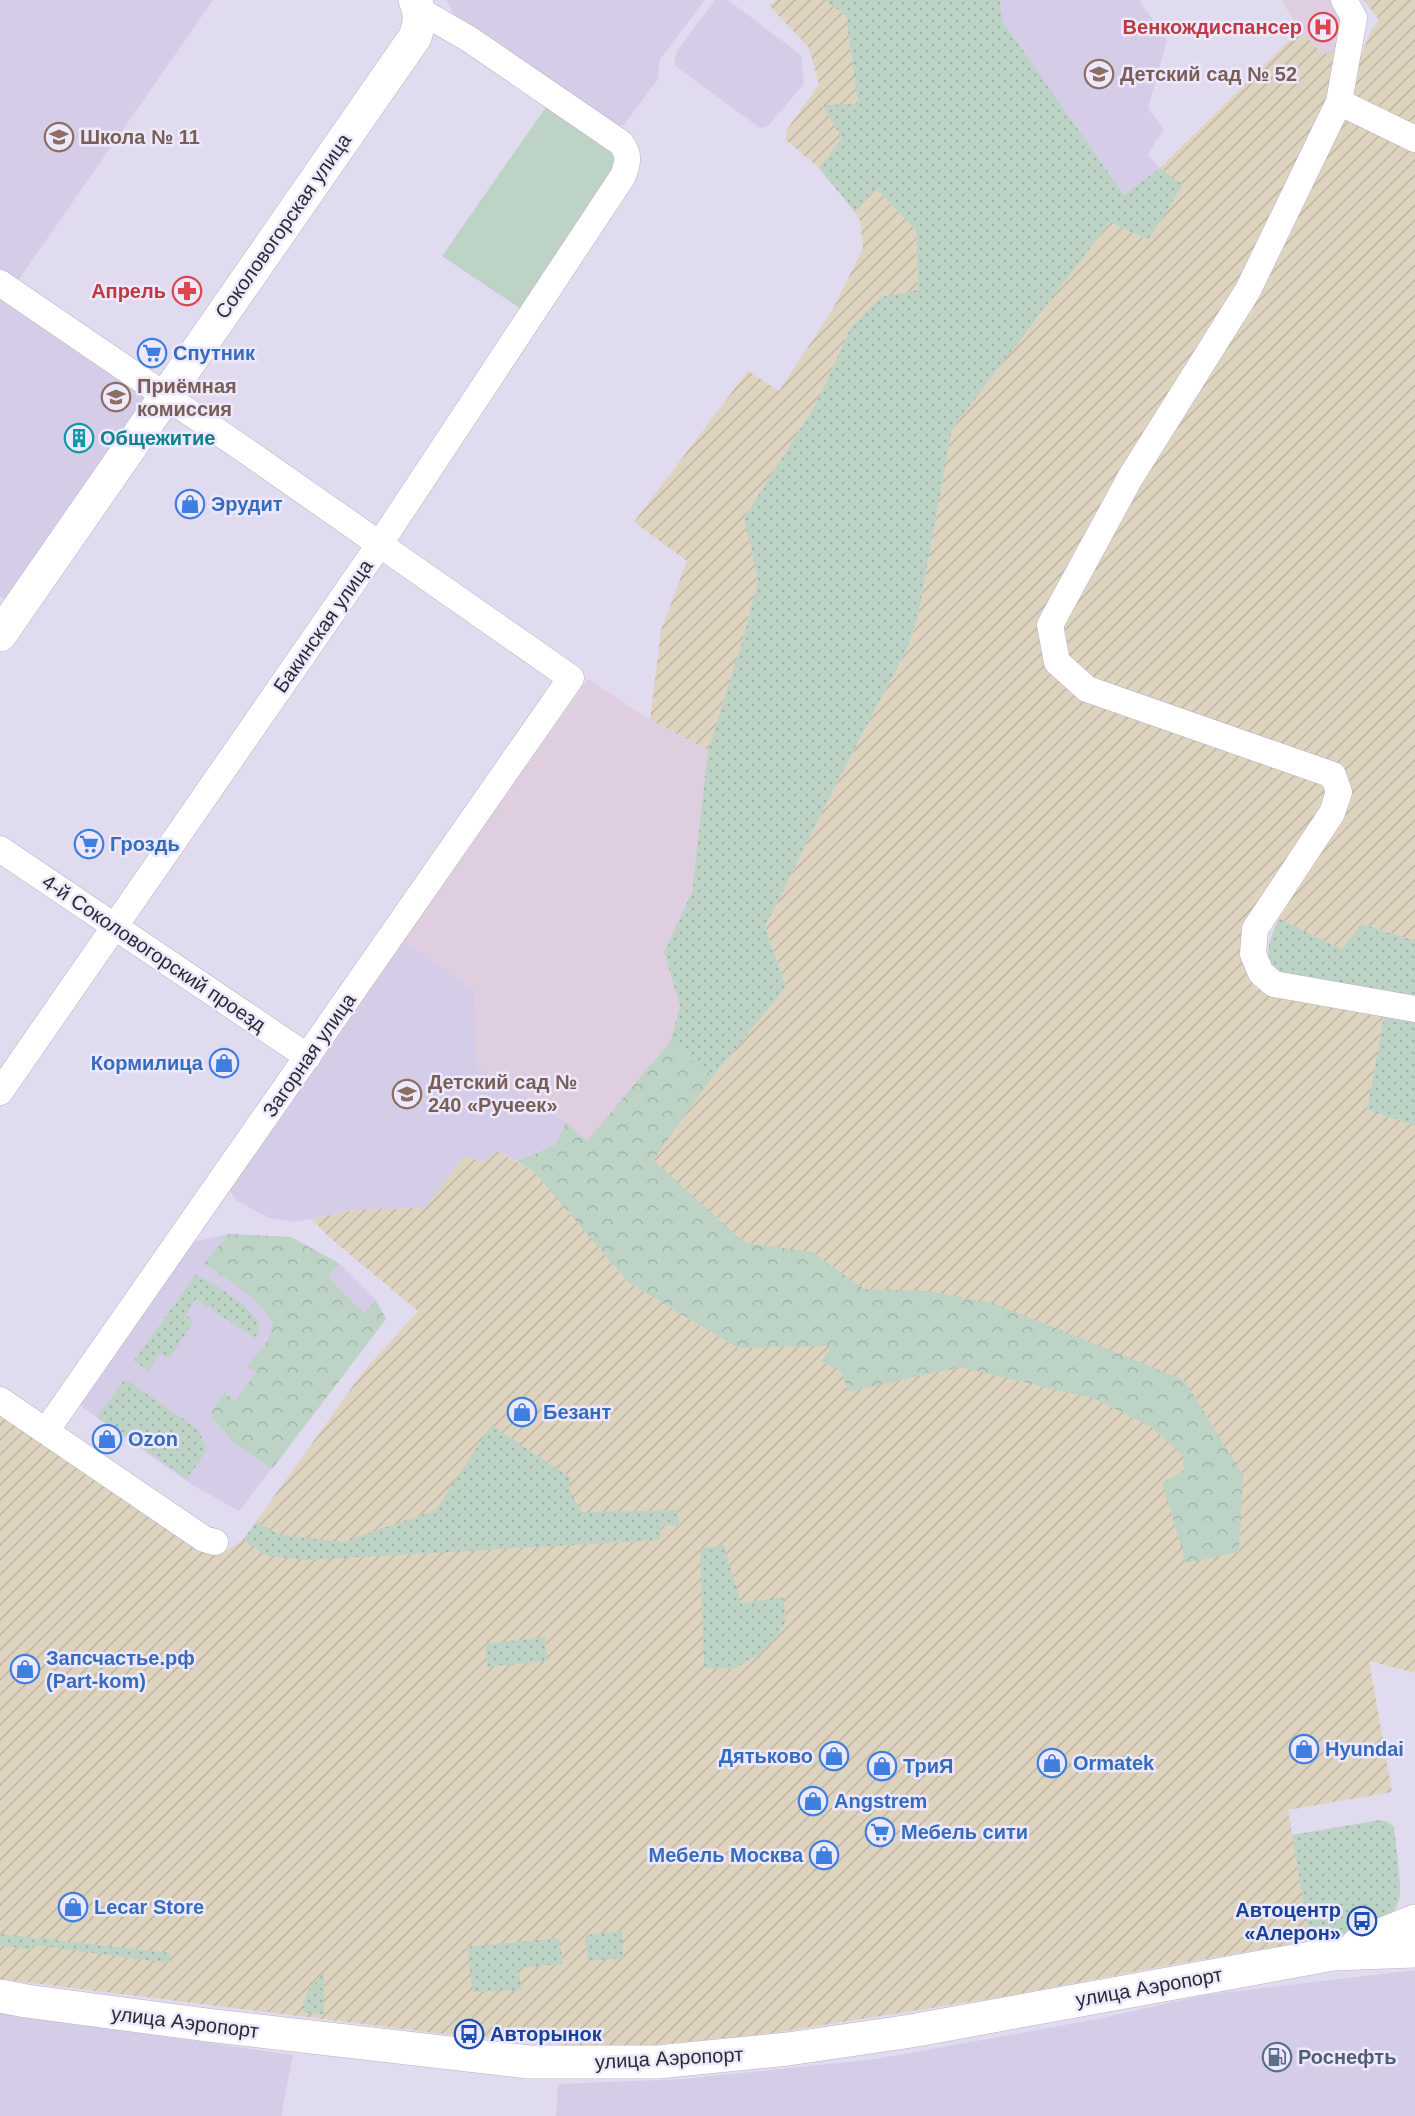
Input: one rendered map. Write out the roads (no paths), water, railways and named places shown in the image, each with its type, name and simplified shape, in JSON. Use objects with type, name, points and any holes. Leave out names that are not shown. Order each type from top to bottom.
[{"type":"main road","name":"Соколовогорская улица","points":[[0,635],[415,37],[418,11]]},
{"type":"main road","name":"улица Аэропорт","points":[[1333,1954],[1415,1922]]},
{"type":"main road","name":"улица Аэропорт","points":[[0,1996],[215,2026],[529,2062],[658,2062],[788,2049],[911,2031],[1333,1954],[1415,1951]]},
{"type":"street","points":[[1344,0],[1354,18],[1338,102],[1248,290],[1130,478],[1050,626],[1057,662],[1087,689],[1333,775],[1339,792],[1332,813],[1255,929],[1253,954],[1261,973],[1274,984],[1415,1009]]},
{"type":"street","name":"Бакинская улица","points":[[0,1092],[379,545],[623,176],[629,159],[621,142],[469,39],[418,11]]},
{"type":"street","points":[[1338,102],[1415,139]]},
{"type":"street","points":[[0,283],[379,545]]},
{"type":"street","name":"Загорная улица","points":[[46,1431],[571,678],[379,545]]},
{"type":"street","name":"4-й Соколовогорский проезд","points":[[0,849],[308,1057]]},
{"type":"street","points":[[0,1400],[204,1539],[215,1542]]},
{"type":"place","name":"Венкождиспансер","points":[[1323,27]]},
{"type":"place","name":"Детский сад № 52","points":[[1099,74]]},
{"type":"place","name":"Школа № 11","points":[[59,137]]},
{"type":"place","name":"Апрель","points":[[187,291]]},
{"type":"place","name":"Спутник","points":[[152,353]]},
{"type":"place","name":"Приёмная комиссия","points":[[116,397]]},
{"type":"place","name":"Общежитие","points":[[79,438]]},
{"type":"place","name":"Эрудит","points":[[190,504]]},
{"type":"place","name":"Гроздь","points":[[89,844]]},
{"type":"place","name":"Кормилица","points":[[224,1063]]},
{"type":"place","name":"Детский сад № 240 «Ручеек»","points":[[407,1094]]},
{"type":"place","name":"Безант","points":[[522,1412]]},
{"type":"place","name":"Ozon","points":[[107,1439]]},
{"type":"place","name":"Запсчастье.рф (Part-kom)","points":[[25,1669]]},
{"type":"place","name":"Hyundai","points":[[1304,1749]]},
{"type":"place","name":"Дятьково","points":[[834,1756]]},
{"type":"place","name":"Ormatek","points":[[1052,1763]]},
{"type":"place","name":"ТриЯ","points":[[882,1766]]},
{"type":"place","name":"Angstrem","points":[[813,1801]]},
{"type":"place","name":"Мебель сити","points":[[880,1832]]},
{"type":"place","name":"Мебель Москва","points":[[824,1855]]},
{"type":"place","name":"Lecar Store","points":[[73,1907]]},
{"type":"place","name":"Автоцентр «Алерон»","points":[[1362,1921]]},
{"type":"place","name":"Авторынок","points":[[469,2034]]},
{"type":"place","name":"Роснефть","points":[[1277,2057]]}]
